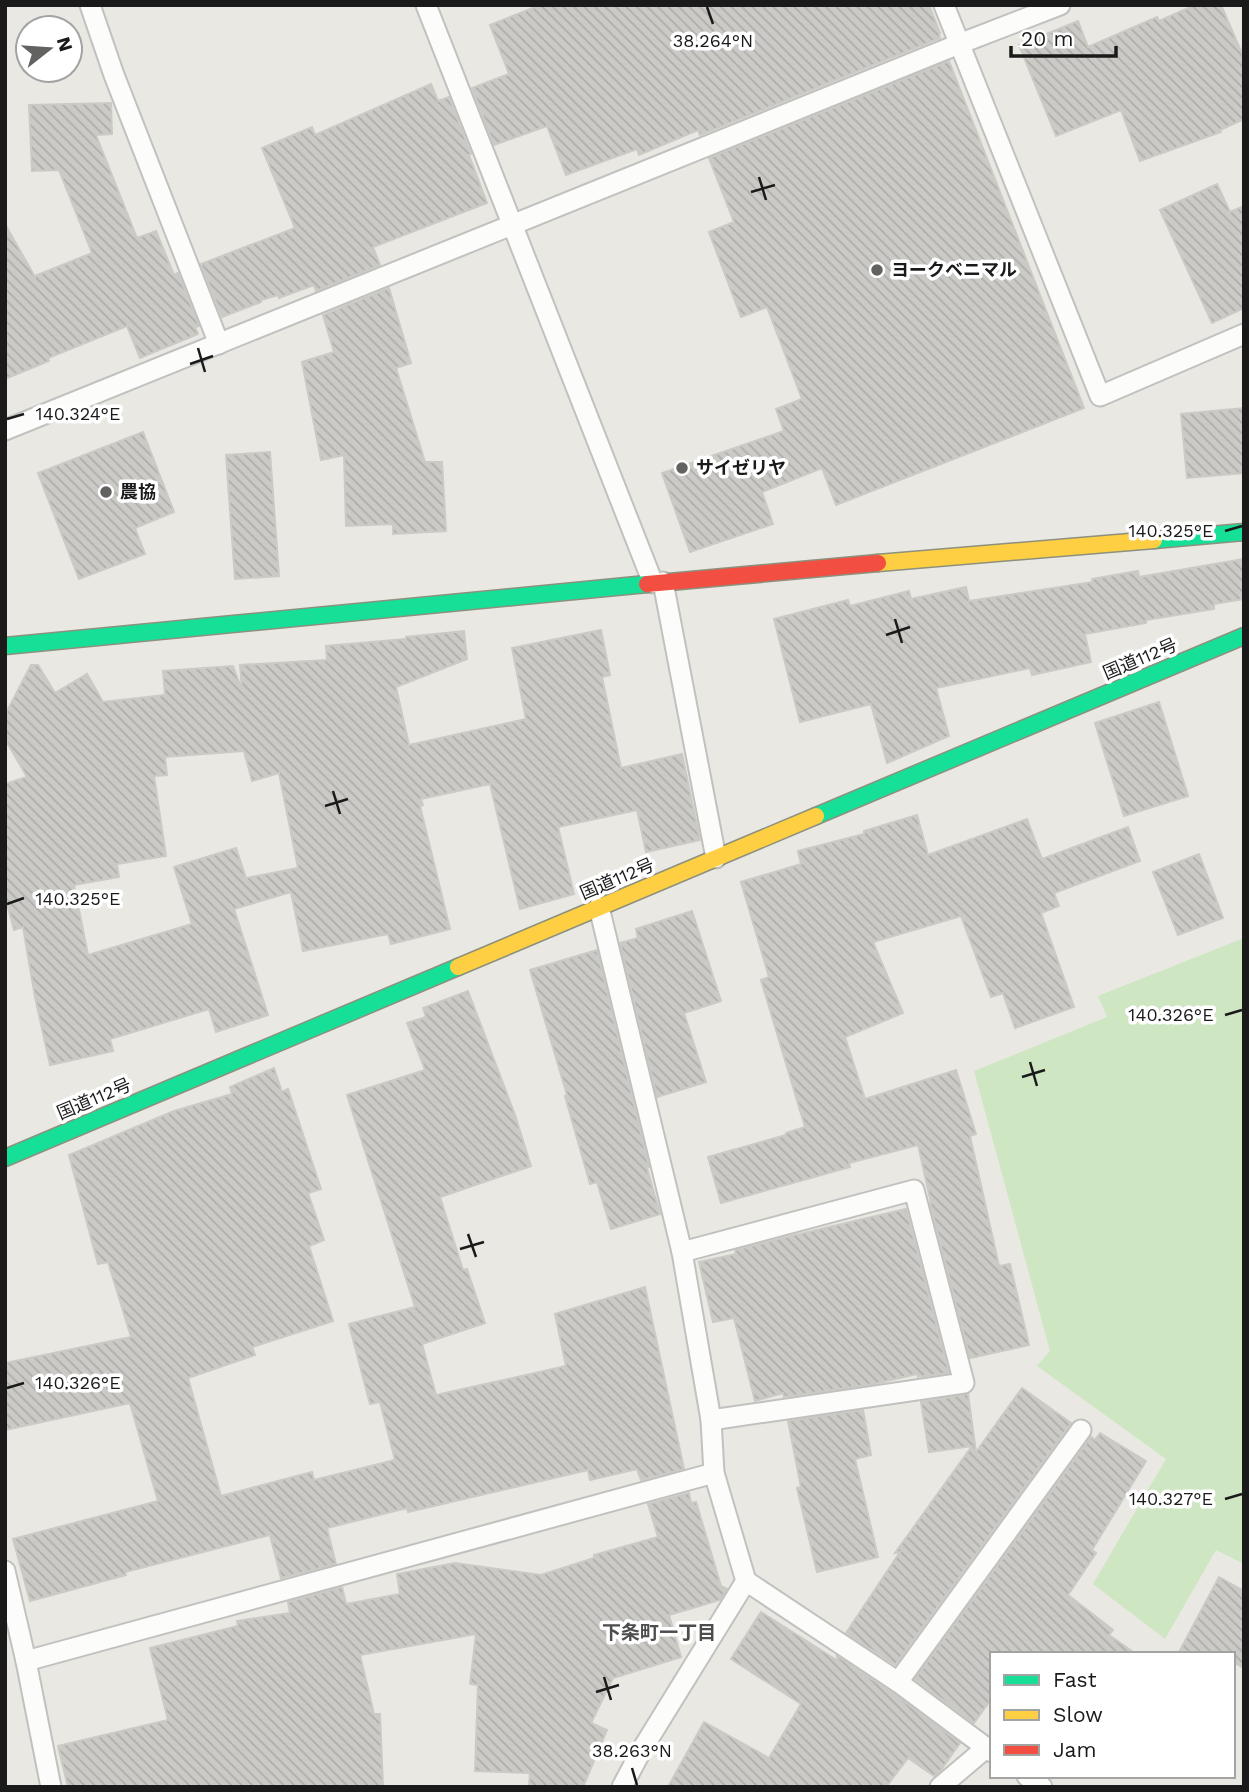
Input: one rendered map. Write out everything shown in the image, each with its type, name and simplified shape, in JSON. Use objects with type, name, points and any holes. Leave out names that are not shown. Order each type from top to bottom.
[{"type":"main road","points":[[5,646],[658,582],[1244,532]]},
{"type":"main road","name":"国道112号","points":[[5,1158],[1244,636]]},
{"type":"lane","points":[[90,5],[114,75],[219,344]]},
{"type":"lane","points":[[426,5],[512,226],[658,582],[716,858]]},
{"type":"lane","points":[[944,5],[1100,396],[1244,334]]},
{"type":"lane","points":[[5,430],[1060,5]]},
{"type":"lane","points":[[599,908],[682,1252],[712,1420],[714,1473],[746,1581],[898,1682],[989,1750],[940,1787]]},
{"type":"lane","points":[[682,1252],[914,1190],[964,1383],[712,1420]]},
{"type":"lane","points":[[898,1682],[1081,1430]]},
{"type":"lane","points":[[26,1661],[714,1473]]},
{"type":"lane","points":[[5,1571],[51,1787]]},
{"type":"lane","points":[[622,1787],[641,1751],[746,1581]]},
{"type":"green space","points":[[1244,938],[1244,1564],[1216,1550],[1165,1639],[1093,1584],[1166,1459],[1037,1366],[1050,1351],[974,1071],[1107,1017],[1098,996]]},
{"type":"building","points":[[540,5],[929,5],[940,38],[700,135],[698,130],[639,155],[637,149],[566,175],[547,126],[494,145],[472,88],[509,74],[490,25]]},
{"type":"building","points":[[1195,5],[1221,5],[1244,58],[1244,119],[1220,130],[1221,132],[1140,161],[1121,110],[1056,136],[1019,45],[1078,21],[1088,47],[1157,17],[1159,21]]},
{"type":"building","name":"ヨークベニマル","points":[[949,61],[1084,408],[836,505],[822,468],[762,492],[773,524],[690,552],[662,473],[784,431],[776,409],[802,399],[767,307],[741,317],[709,232],[734,222],[709,158]]},
{"type":"building","points":[[431,84],[438,101],[449,97],[487,203],[373,247],[380,265],[316,291],[314,285],[279,298],[278,295],[261,300],[222,317],[201,264],[295,228],[262,148],[312,127],[315,135]]},
{"type":"building","points":[[111,103],[112,134],[96,135],[137,238],[156,231],[174,275],[178,273],[199,326],[195,327],[198,334],[140,358],[127,326],[48,358],[49,361],[5,379],[5,224],[35,277],[92,253],[59,170],[32,171],[29,105]]},
{"type":"building","points":[[1217,184],[1230,212],[1244,206],[1244,308],[1212,323],[1160,210]]},
{"type":"building","points":[[389,288],[411,363],[396,368],[425,462],[442,462],[446,531],[393,534],[393,524],[346,526],[344,455],[321,460],[302,362],[334,352],[323,315]]},
{"type":"building","points":[[1244,408],[1244,473],[1187,478],[1181,414]]},
{"type":"building","name":"農協","points":[[143,432],[174,512],[135,528],[145,554],[79,579],[38,473]]},
{"type":"building","points":[[270,452],[279,576],[235,579],[226,455]]},
{"type":"building","points":[[1244,559],[1244,599],[1214,604],[1214,609],[1146,620],[1146,623],[1085,634],[1091,662],[1032,675],[1030,668],[936,688],[949,736],[887,763],[871,704],[800,722],[774,619],[848,600],[850,606],[909,591],[911,599],[966,587],[969,601],[1093,582],[1092,579],[1138,571],[1139,577]]},
{"type":"building","points":[[601,630],[610,675],[602,677],[621,768],[682,754],[700,840],[646,852],[637,810],[558,827],[574,894],[520,909],[490,784],[421,799],[423,805],[420,806],[450,929],[391,944],[388,934],[303,951],[291,892],[234,909],[268,1015],[216,1032],[209,1009],[110,1039],[113,1051],[50,1065],[23,927],[14,930],[5,896],[5,784],[27,777],[5,739],[5,715],[31,665],[38,665],[55,693],[87,674],[103,702],[165,695],[163,671],[233,666],[242,690],[240,665],[327,660],[326,646],[464,631],[467,659],[396,687],[409,745],[526,719],[512,648]],"holes":[[[244,751],[252,781],[279,773],[298,868],[246,878],[236,848],[174,867],[192,924],[88,955],[74,885],[119,877],[117,864],[166,856],[154,776],[167,775],[165,757]]]},
{"type":"building","points":[[1159,702],[1188,796],[1124,816],[1095,723]]},
{"type":"building","points":[[917,815],[928,855],[1027,819],[1042,859],[1128,827],[1140,861],[1054,893],[1059,906],[1041,913],[1074,1007],[1015,1028],[1003,993],[991,997],[961,916],[873,942],[903,1013],[845,1037],[865,1099],[956,1070],[976,1134],[970,1136],[999,1266],[1010,1264],[1029,1345],[970,1358],[918,1145],[849,1163],[850,1167],[721,1203],[708,1157],[805,1127],[761,980],[769,977],[741,882],[801,864],[798,851],[864,834],[864,831]]},
{"type":"building","points":[[1199,854],[1223,918],[1178,935],[1153,872]]},
{"type":"building","points":[[692,911],[721,1001],[684,1013],[706,1082],[657,1097],[620,943],[638,938],[636,929]]},
{"type":"building","points":[[597,950],[660,1214],[611,1229],[597,1182],[590,1184],[530,970]]},
{"type":"building","points":[[468,991],[515,1115],[531,1166],[440,1197],[463,1270],[467,1269],[485,1323],[422,1344],[436,1395],[566,1366],[555,1314],[645,1287],[684,1469],[641,1480],[637,1469],[590,1480],[588,1470],[408,1512],[407,1508],[327,1528],[336,1564],[281,1578],[270,1535],[125,1572],[126,1575],[30,1601],[13,1539],[158,1501],[130,1403],[5,1430],[5,1363],[131,1337],[108,1262],[98,1264],[69,1155],[174,1111],[232,1094],[230,1087],[274,1068],[282,1092],[288,1089],[321,1189],[308,1193],[324,1240],[309,1246],[333,1321],[252,1347],[255,1355],[188,1378],[221,1496],[312,1472],[314,1480],[395,1460],[380,1402],[370,1404],[349,1324],[415,1307],[347,1095],[425,1070],[407,1023],[426,1017],[423,1008]]},
{"type":"building","points":[[906,1209],[949,1373],[918,1377],[917,1374],[874,1384],[784,1397],[783,1393],[755,1401],[734,1318],[713,1322],[699,1262],[736,1254],[735,1250]]},
{"type":"building","points":[[1022,1388],[1071,1423],[895,1665],[846,1633],[900,1552],[895,1553],[972,1446],[929,1452],[921,1402],[968,1394],[976,1452]]},
{"type":"building","points":[[863,1410],[871,1455],[855,1459],[878,1557],[817,1572],[797,1488],[801,1487],[788,1421]]},
{"type":"building","points":[[1100,1433],[1146,1461],[1092,1550],[1096,1553],[1068,1595],[1113,1630],[1109,1635],[1133,1652],[990,1652],[990,1701],[974,1723],[915,1679],[1091,1437],[1095,1440]]},
{"type":"building","points":[[689,1493],[691,1503],[696,1502],[721,1586],[727,1589],[720,1600],[669,1615],[681,1657],[613,1678],[591,1723],[607,1730],[583,1787],[529,1787],[530,1773],[475,1771],[478,1685],[470,1684],[476,1634],[360,1655],[374,1714],[380,1714],[383,1787],[68,1787],[58,1746],[168,1720],[150,1648],[238,1626],[237,1621],[290,1613],[288,1602],[342,1587],[346,1604],[400,1594],[397,1574],[455,1563],[541,1575],[594,1558],[594,1555],[658,1537],[648,1504]]},
{"type":"building","points":[[1219,1577],[1244,1591],[1244,1668],[1235,1663],[1235,1652],[1179,1652]]},
{"type":"building","points":[[761,1612],[838,1661],[837,1656],[960,1743],[941,1770],[934,1776],[908,1758],[886,1787],[668,1787],[704,1722],[769,1758],[801,1704],[731,1659]]},
{"type":"traffic: fast","points":[[1154,540],[1244,532]]},
{"type":"traffic: fast","points":[[5,646],[647,584]]},
{"type":"traffic: fast","points":[[816,816],[1244,636]]},
{"type":"traffic: fast","points":[[5,1158],[458,967]]},
{"type":"traffic: slow","points":[[878,563],[1154,540]]},
{"type":"traffic: slow","points":[[458,967],[816,816]]},
{"type":"traffic: jam","points":[[647,584],[878,563]]},
{"type":"place","name":"ヨークベニマル","points":[[877,270]]},
{"type":"place","name":"サイゼリヤ","points":[[682,468]]},
{"type":"place","name":"農協","points":[[106,492]]},
{"type":"district","name":"下条町一丁目","points":[[659,1632]]}]
